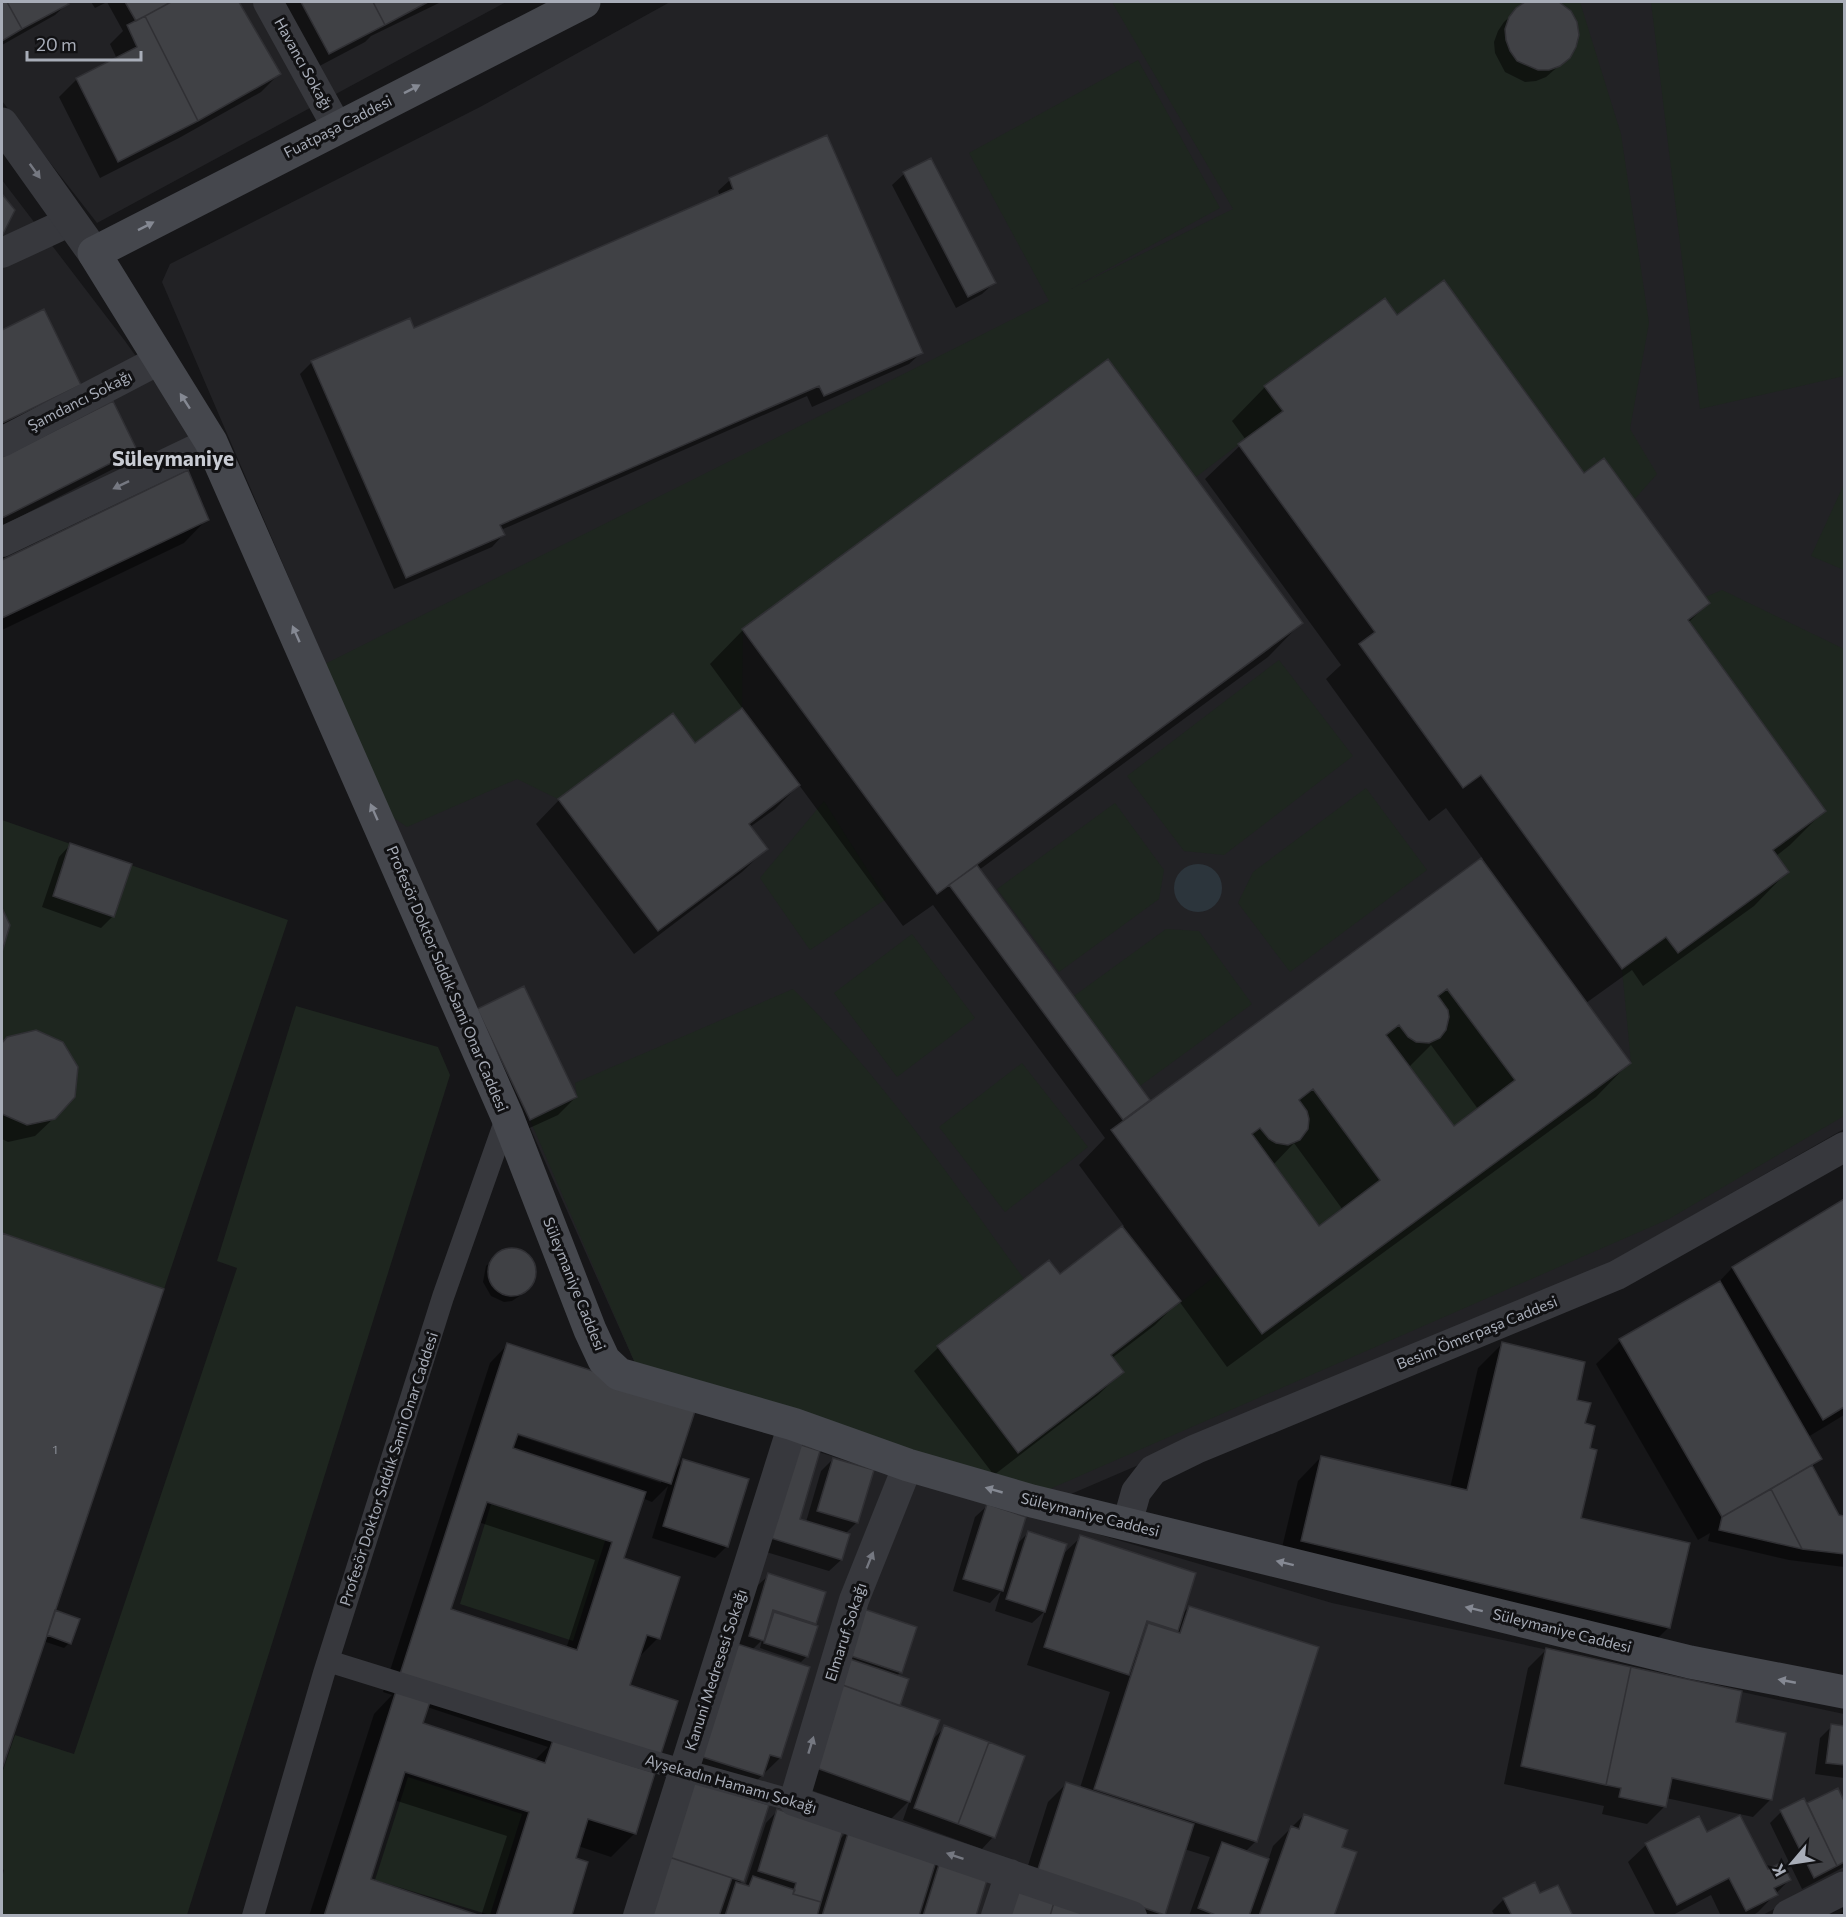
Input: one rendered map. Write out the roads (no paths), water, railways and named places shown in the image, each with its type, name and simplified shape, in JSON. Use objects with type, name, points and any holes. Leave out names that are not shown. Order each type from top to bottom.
[{"type":"main road","name":"Fuatpaşa Caddesi","points":[[94,253],[577,3]]},
{"type":"main road","name":"Profesör Doktor Sıddık Sami Onar Caddesi","points":[[94,253],[211,442],[507,1116]]},
{"type":"main road","name":"Süleymaniye Caddesi","points":[[507,1116],[590,1330],[604,1360],[619,1374],[794,1424],[908,1465],[1032,1501],[1690,1662],[1845,1692]]},
{"type":"street","name":"Havancı Sokağı","points":[[268,2],[337,127]]},
{"type":"street","points":[[2,124],[94,253]]},
{"type":"street","points":[[2,253],[71,221]]},
{"type":"street","name":"Şamdancı Sokağı","points":[[2,442],[159,360]]},
{"type":"street","points":[[2,542],[211,442]]},
{"type":"street","name":"Profesör Doktor Sıddık Sami Onar Caddesi","points":[[253,1916],[328,1660],[443,1297],[507,1116]]},
{"type":"street","name":"Besim Ömerpaşa Caddesi","points":[[1127,1524],[1136,1492],[1153,1470],[1207,1445],[1617,1275],[1845,1147]]},
{"type":"street","name":"Kanuni Medresesi Sokağı","points":[[638,1916],[794,1424]]},
{"type":"street","name":"Elmaruf Sokağı","points":[[794,1802],[854,1600],[908,1465]]},
{"type":"street","name":"Ayşekadın Hamamı Sokağı","points":[[328,1660],[794,1802],[1132,1916]]},
{"type":"street","points":[[996,1916],[1010,1874]]},
{"type":"street","points":[[1789,1916],[1845,1888]]},
{"type":"district","name":"Süleymaniye","points":[[173,459]]}]
